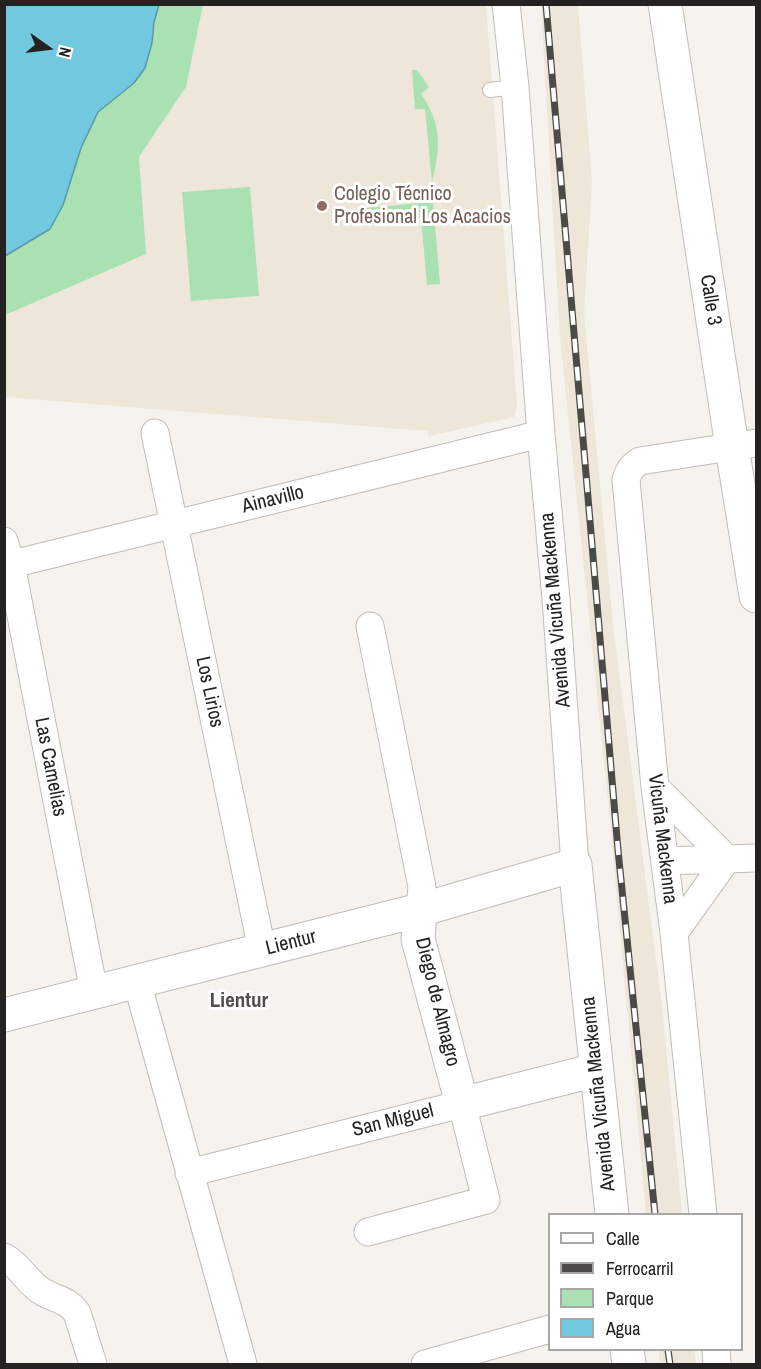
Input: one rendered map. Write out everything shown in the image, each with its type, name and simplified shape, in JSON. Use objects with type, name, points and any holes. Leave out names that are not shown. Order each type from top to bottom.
[{"type":"street","name":"Avenida Vicuña Mackenna","points":[[506,4],[503,89],[541,434],[556,599],[575,865],[612,1213]]},
{"type":"street","name":"Calle 3","points":[[665,4],[744,445],[756,596]]},
{"type":"street","name":"Los Lirios","points":[[155,433],[262,950]]},
{"type":"street","name":"Ainavillo","points":[[7,557],[174,524],[541,434]]},
{"type":"street","name":"Vicuña Mackenna","points":[[703,1213],[674,933],[655,787],[626,480],[633,465],[640,461],[744,445]]},
{"type":"street","name":"Las Camelias","points":[[7,557],[94,992]]},
{"type":"street","name":"Diego de Almagro","points":[[368,1232],[486,1200],[418,939],[422,886],[370,626]]},
{"type":"street","points":[[655,787],[727,859]]},
{"type":"street","points":[[664,861],[756,858]]},
{"type":"street","points":[[674,933],[727,859]]},
{"type":"street","name":"Lientur","points":[[4,1015],[420,910],[575,865]]},
{"type":"street","points":[[137,982],[243,1365]]},
{"type":"street","name":"San Miguel","points":[[189,1173],[596,1070]]},
{"type":"street","points":[[4,1257],[20,1268],[36,1287],[73,1307],[77,1313],[93,1365]]},
{"type":"street","points":[[425,1365],[548,1329]]},
{"type":"shaded area","name":"Colegio Técnico Profesional Los Acacios","points":[[203,5],[486,5],[517,406],[514,417],[429,436],[427,431],[5,397],[4,315],[145,254],[139,157],[186,87]]},
{"type":"shaded area","points":[[541,5],[578,5],[592,182],[584,313],[613,625],[662,1006],[682,1213],[646,1213],[608,800],[560,337]]},
{"type":"shaded area","points":[[658,1351],[694,1351],[696,1364],[660,1364]]},
{"type":"green space","points":[[159,5],[203,5],[186,87],[139,157],[146,254],[5,315],[4,256],[50,229],[69,187],[81,148],[98,112],[134,83],[152,43],[154,22]]},
{"type":"green space","points":[[412,70],[417,70],[429,87],[421,94],[433,115],[438,136],[437,158],[432,182],[425,109],[415,109]]},
{"type":"green space","points":[[250,187],[259,296],[191,301],[182,192]]},
{"type":"green space","points":[[433,202],[440,284],[427,285],[421,218],[366,223],[365,208]]},
{"type":"water","points":[[4,5],[159,5],[145,68],[134,83],[98,112],[81,148],[63,205],[50,229],[5,256]]},
{"type":"railway","points":[[546,4],[618,850],[655,1213]]},
{"type":"railway","points":[[668,1351],[670,1364]]},
{"type":"place","name":"Colegio Técnico Profesional Los Acacios","points":[[322,206]]},
{"type":"district","name":"Lientur","points":[[239,1001]]}]
